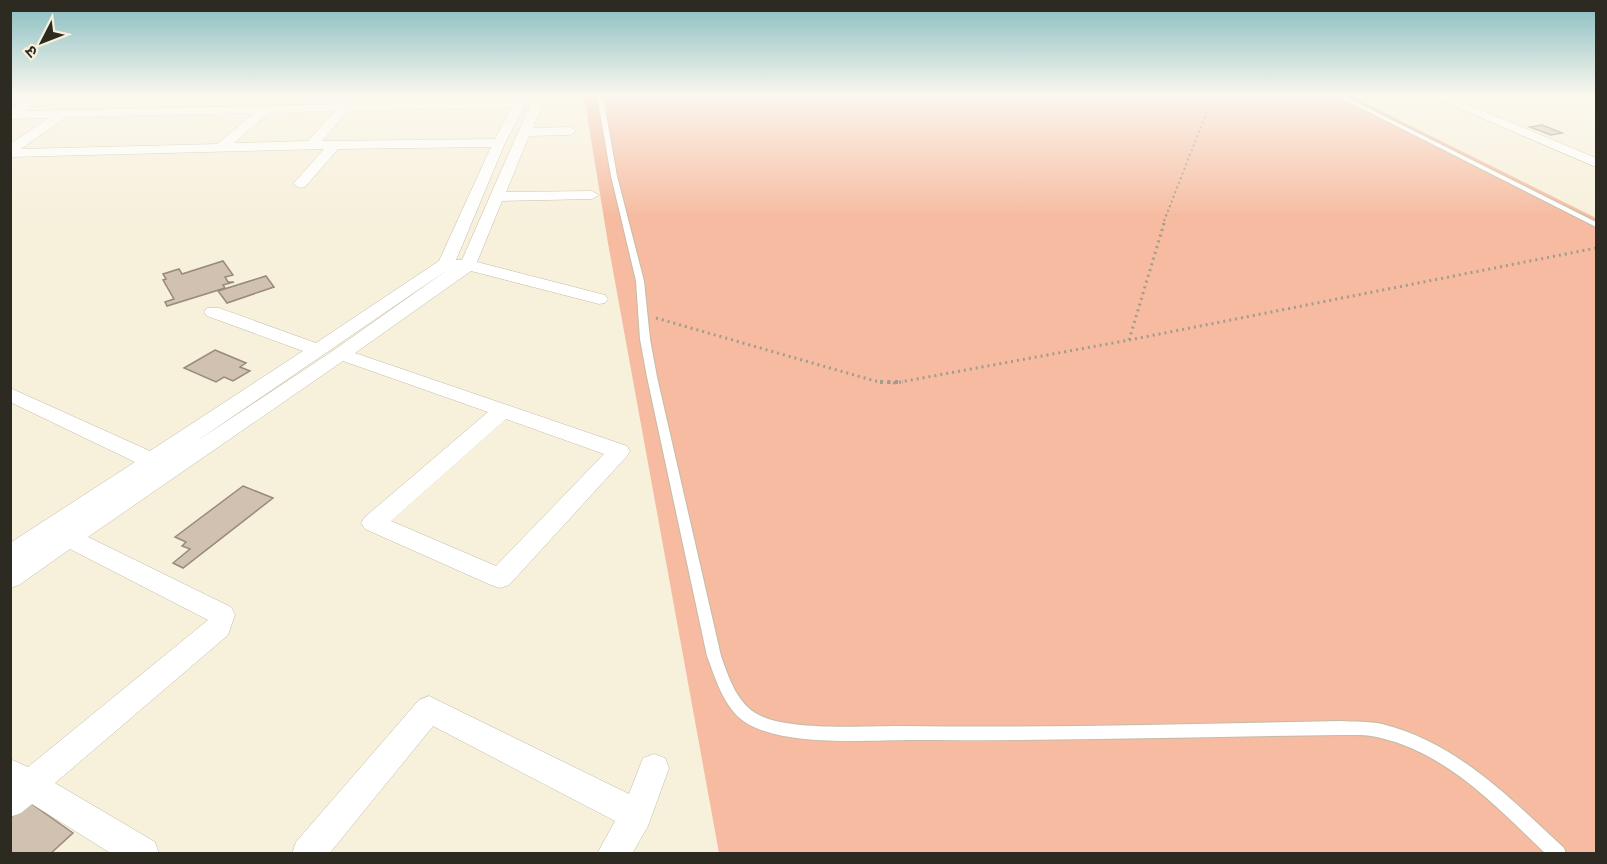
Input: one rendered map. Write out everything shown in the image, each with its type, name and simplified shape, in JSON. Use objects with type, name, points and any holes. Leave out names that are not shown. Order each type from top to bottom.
[{"type":"street","points":[[10,151],[31,136]]},
{"type":"street","points":[[220,148],[234,136]]},
{"type":"street","points":[[312,145],[320,136]]},
{"type":"street","points":[[10,151],[334,145],[519,136]]},
{"type":"street","points":[[1533,136],[1596,163]]},
{"type":"street","points":[[10,578],[468,266],[497,197],[512,137]]},
{"type":"street","points":[[10,556],[446,264],[512,137]]},
{"type":"street","points":[[300,184],[334,145]]},
{"type":"street","points":[[497,197],[592,195]]},
{"type":"street","points":[[446,264],[468,266],[599,299]]},
{"type":"street","points":[[213,312],[318,350]]},
{"type":"street","points":[[341,354],[619,452],[500,578],[372,523],[502,411]]},
{"type":"street","points":[[10,394],[152,461]]},
{"type":"street","points":[[69,538],[222,615],[219,627],[17,787],[143,854]]},
{"type":"street","points":[[308,854],[429,709],[637,815]]},
{"type":"street","points":[[613,854],[637,815],[654,768]]},
{"type":"lane","points":[[607,136],[614,176],[640,281],[652,377],[714,656],[725,684],[738,706],[754,720],[787,729],[835,732],[1340,728],[1380,730],[1412,740],[1439,754],[1475,779],[1558,854]]},
{"type":"lane","points":[[1420,136],[1596,225]]},
{"type":"path","points":[[1129,340],[1168,205],[1196,136]]},
{"type":"path","points":[[643,314],[875,381],[896,383],[1129,340],[1596,248]]},
{"type":"shaded area","points":[[591,136],[1432,136],[1596,218],[1596,853],[719,853]]},
{"type":"building","points":[[223,261],[233,275],[225,277],[228,282],[234,282],[223,285],[225,288],[167,306],[165,302],[174,299],[163,280],[166,279],[163,274],[179,269],[182,274]]},
{"type":"building","points":[[266,276],[274,287],[227,303],[218,291]]},
{"type":"building","points":[[215,350],[246,363],[240,367],[250,371],[233,381],[224,377],[216,382],[184,368]]},
{"type":"building","points":[[243,486],[273,498],[183,568],[173,563],[190,549],[182,546],[186,542],[175,537]]},
{"type":"building","points":[[29,802],[73,833],[50,854],[10,854],[10,818]]}]
